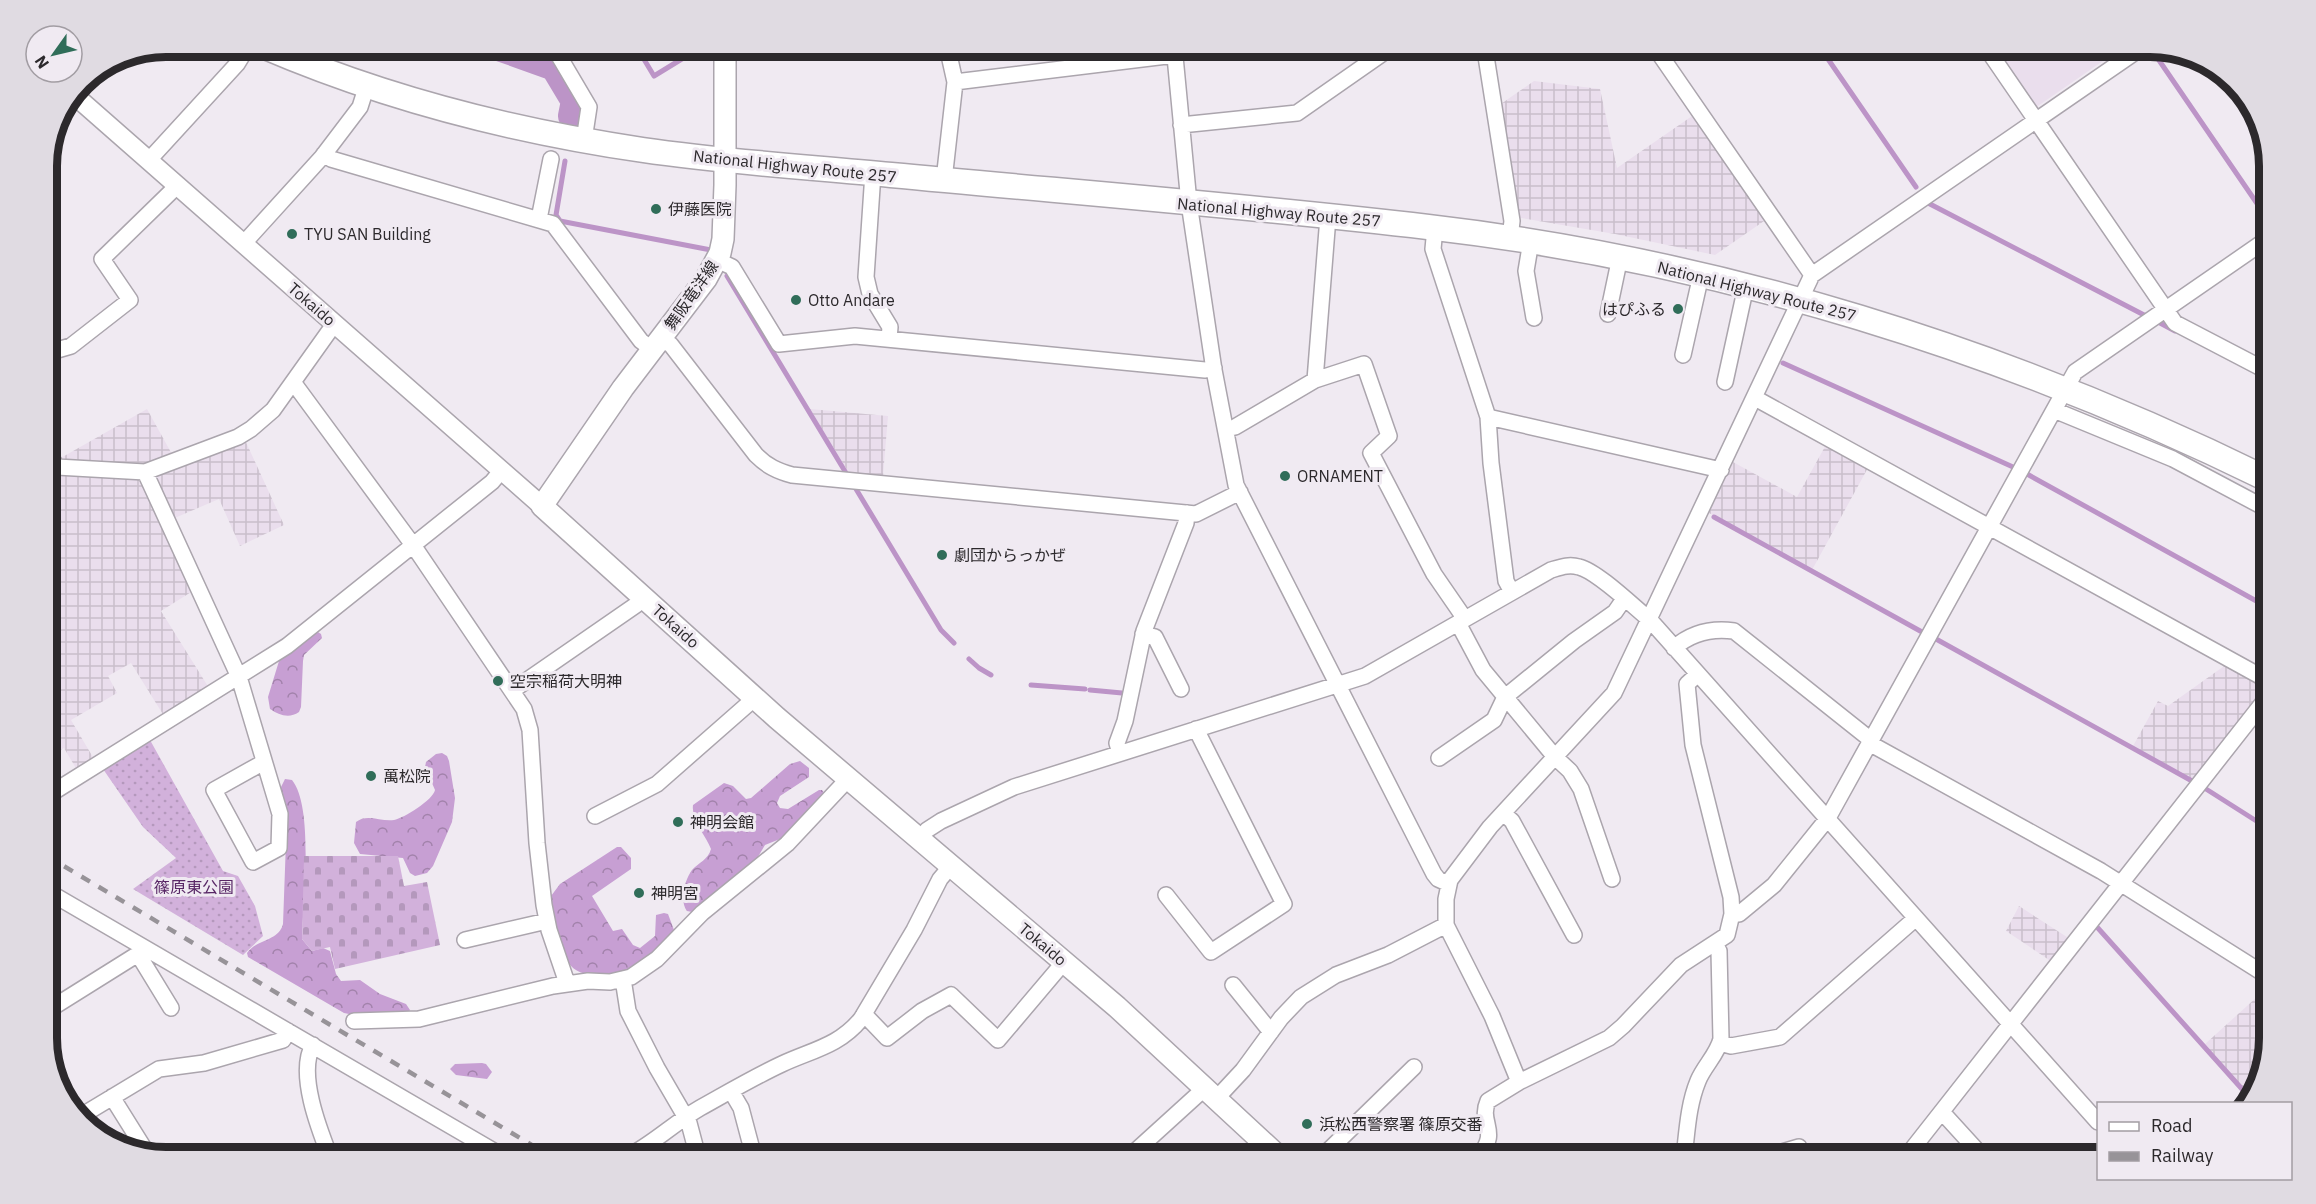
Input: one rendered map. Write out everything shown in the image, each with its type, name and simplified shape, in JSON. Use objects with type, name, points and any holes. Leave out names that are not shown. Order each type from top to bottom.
[{"type":"highway","name":"National Highway Route 257","points":[[292,57],[367,85],[482,118],[584,140],[725,159],[1435,228],[1520,239],[1701,274],[1801,300],[1926,338],[2066,389],[2179,436],[2259,475]]},
{"type":"main road","name":"舞阪竜洋線","points":[[542,506],[578,451],[706,279],[717,260],[723,239],[725,57]]},
{"type":"main road","name":"Tokaido","points":[[542,506],[755,698],[1064,962],[1267,1147]]},
{"type":"street","points":[[149,160],[241,57]]},
{"type":"street","points":[[559,57],[589,107],[584,140]]},
{"type":"street","points":[[944,180],[955,82],[949,57]]},
{"type":"street","points":[[955,82],[1132,57]]},
{"type":"street","points":[[1175,57],[1189,203],[1214,368],[1236,485],[1434,874],[1438,879],[1449,884]]},
{"type":"street","points":[[1181,125],[1297,113],[1377,57]]},
{"type":"street","points":[[1486,57],[1513,223],[1520,239],[1534,318]]},
{"type":"street","points":[[1662,57],[1812,275]]},
{"type":"street","points":[[1992,57],[2175,323],[2259,367]]},
{"type":"street","points":[[1519,1082],[1492,1016],[1446,925],[1446,899],[1455,871],[1503,813],[1614,693],[1812,275],[2128,57]]},
{"type":"street","points":[[244,243],[324,154],[360,107],[367,85]]},
{"type":"street","name":"Tokaido","points":[[80,99],[542,506]]},
{"type":"street","points":[[324,154],[331,159],[553,224],[641,341],[671,345],[756,455],[766,465],[778,471],[792,475],[1196,514],[1240,492]]},
{"type":"street","points":[[538,219],[551,159]]},
{"type":"street","points":[[873,173],[866,277],[870,294],[890,327],[889,339]]},
{"type":"street","points":[[57,351],[70,346],[130,300],[102,259],[178,185]]},
{"type":"street","points":[[1315,380],[1328,217]]},
{"type":"street","points":[[1435,228],[1433,249],[1488,417],[1491,463],[1506,581],[1512,592]]},
{"type":"street","points":[[1732,914],[1739,914],[1774,885],[1828,818],[2074,372],[2259,245]]},
{"type":"street","points":[[1608,314],[1620,257]]},
{"type":"street","points":[[717,260],[732,267],[779,344],[855,336],[1205,370],[1214,368]]},
{"type":"street","points":[[1683,355],[1701,274]]},
{"type":"street","points":[[1725,382],[1746,285]]},
{"type":"street","points":[[57,467],[145,472],[224,443],[251,429],[273,410],[335,323]]},
{"type":"street","points":[[1226,429],[1235,427],[1315,380],[1364,364],[1389,436],[1371,453],[1434,574],[1462,621],[1483,670],[1555,757],[1570,771],[1585,797],[1612,879]]},
{"type":"street","points":[[293,382],[413,545],[513,690],[528,719],[537,843],[547,921],[567,983]]},
{"type":"street","points":[[1755,398],[2259,675]]},
{"type":"street","points":[[2054,410],[2173,459],[2259,505]]},
{"type":"street","points":[[1488,417],[1721,470]]},
{"type":"street","points":[[57,790],[300,637],[492,482],[502,470]]},
{"type":"street","points":[[145,472],[239,677],[280,814],[279,848],[253,862],[214,790],[264,762]]},
{"type":"street","points":[[1120,753],[1117,743],[1125,721],[1143,634],[1186,523],[1187,513]]},
{"type":"street","points":[[920,840],[927,830],[941,821],[1002,792],[1365,676],[1551,570],[1565,565],[1580,567],[1650,620],[2097,1121]]},
{"type":"street","points":[[513,690],[636,605],[643,597]]},
{"type":"street","points":[[1439,758],[1494,720],[1505,697],[1614,612],[1624,599]]},
{"type":"street","points":[[1674,648],[1682,641],[1703,632],[1734,631],[1870,741],[2121,884],[2259,970]]},
{"type":"street","points":[[1143,634],[1155,637],[1181,689]]},
{"type":"street","points":[[1486,1147],[1490,1136],[1486,1112],[1488,1101],[1519,1082],[1601,1043],[1616,1033],[1673,972],[1727,935],[1732,914],[1731,897],[1691,731],[1687,684],[1698,674]]},
{"type":"street","points":[[595,816],[657,784],[755,698]]},
{"type":"street","points":[[1915,1147],[2259,708]]},
{"type":"street","points":[[1166,895],[1210,952],[1284,904],[1196,729]]},
{"type":"street","points":[[354,1021],[419,1019],[512,994],[567,983],[624,979],[640,972],[657,959],[702,913],[787,844],[848,779]]},
{"type":"street","points":[[1503,813],[1512,821],[1574,935]]},
{"type":"street","points":[[645,1147],[685,1117],[731,1091],[783,1063],[842,1038],[852,1030],[914,930],[940,879],[951,866]]},
{"type":"street","points":[[57,897],[140,950],[288,1031],[485,1147]]},
{"type":"street","points":[[1720,1043],[1731,1046],[1780,1037],[1916,918]]},
{"type":"street","points":[[465,940],[547,921]]},
{"type":"street","points":[[1143,1147],[1251,1061],[1290,1007],[1313,988],[1348,970],[1398,950],[1446,925]]},
{"type":"street","points":[[1686,1147],[1695,1088],[1720,1043],[1719,951],[1715,944]]},
{"type":"street","points":[[140,950],[171,1008]]},
{"type":"street","points":[[57,1004],[140,950]]},
{"type":"street","points":[[864,1014],[887,1038],[922,1011],[951,995],[998,1040],[1064,962]]},
{"type":"street","points":[[624,979],[628,1011],[685,1117],[695,1147]]},
{"type":"street","points":[[1233,984],[1271,1032]]},
{"type":"street","points":[[87,1113],[159,1069],[214,1061],[283,1040],[288,1031]]},
{"type":"street","points":[[312,1045],[309,1052],[307,1080],[327,1147]]},
{"type":"street","points":[[1332,1147],[1414,1067]]},
{"type":"street","points":[[731,1091],[741,1108],[751,1147]]},
{"type":"street","points":[[112,1097],[141,1144]]},
{"type":"street","points":[[1942,1112],[1973,1147]]},
{"type":"shaded area","points":[[1999,57],[2109,57],[2035,108]]},
{"type":"shaded area","points":[[1534,81],[1600,89],[1617,168],[1695,114],[1767,219],[1715,255],[1615,234],[1515,217],[1498,106]]},
{"type":"shaded area","points":[[147,409],[173,456],[144,466],[60,461],[59,459]]},
{"type":"shaded area","points":[[810,409],[888,416],[883,476],[849,473]]},
{"type":"shaded area","points":[[245,440],[284,525],[240,546],[219,499],[170,520],[151,477]]},
{"type":"shaded area","points":[[1827,443],[1869,466],[1812,570],[1709,513],[1733,462],[1797,497]]},
{"type":"shaded area","points":[[57,472],[146,479],[196,589],[161,611],[209,688],[164,716],[131,663],[108,676],[117,693],[71,720],[94,759],[77,770],[64,748],[57,752]]},
{"type":"shaded area","points":[[2227,664],[2259,681],[2259,698],[2194,781],[2133,746],[2158,701],[2168,706]]},
{"type":"shaded area","points":[[2019,906],[2070,939],[2052,962],[2006,931]]},
{"type":"shaded area","points":[[2259,995],[2259,1045],[2253,1073],[2245,1091],[2204,1045]]},
{"type":"green space","points":[[318,632],[322,638],[304,655],[299,712],[288,716],[273,711],[270,709],[268,697],[279,661]]},
{"type":"green space","name":"篠原東公園","points":[[150,740],[223,871],[238,876],[255,906],[263,936],[243,955],[133,889],[176,858],[143,827],[103,769]]},
{"type":"green space","points":[[442,753],[449,761],[455,798],[452,822],[433,866],[427,873],[415,876],[410,873],[403,858],[360,854],[354,843],[356,822],[365,818],[399,819],[424,803],[435,790],[425,767],[426,762],[436,754]]},
{"type":"green space","points":[[800,761],[809,768],[809,777],[780,796],[777,803],[780,808],[788,809],[819,790],[825,794],[785,837],[765,845],[756,860],[692,912],[687,911],[683,896],[687,879],[692,870],[708,856],[711,849],[696,822],[693,805],[724,783],[733,786],[746,799],[751,798],[790,764]]},
{"type":"green space","points":[[285,779],[292,780],[299,793],[303,811],[306,856],[302,939],[312,951],[323,948],[330,951],[336,974],[341,981],[360,980],[380,994],[406,1004],[410,1010],[408,1013],[354,1015],[344,1013],[248,957],[247,953],[251,948],[277,934],[283,924],[287,814],[280,789]]},
{"type":"green space","points":[[617,847],[621,847],[631,858],[631,869],[592,896],[613,931],[622,929],[633,945],[640,948],[655,936],[656,915],[668,914],[674,930],[654,953],[629,970],[615,975],[591,975],[576,970],[566,960],[557,937],[550,904],[551,896],[560,884]]},
{"type":"green space","points":[[304,856],[398,856],[404,886],[427,882],[440,945],[335,969],[330,947],[312,951],[302,939]]},
{"type":"green space","points":[[455,1064],[486,1064],[492,1072],[487,1079],[456,1075],[450,1069]]},
{"type":"waterway","points":[[530,57],[555,66],[576,101],[573,116]]},
{"type":"waterway","points":[[643,57],[654,76],[685,57]]},
{"type":"waterway","points":[[1827,57],[1916,187]]},
{"type":"waterway","points":[[2157,58],[2259,206]]},
{"type":"waterway","points":[[565,161],[556,215],[560,221],[711,250]]},
{"type":"waterway","points":[[1928,203],[2146,316]]},
{"type":"waterway","points":[[727,276],[846,473]]},
{"type":"waterway","points":[[2160,323],[2175,331]]},
{"type":"waterway","points":[[1783,363],[2013,467]]},
{"type":"waterway","points":[[2027,474],[2259,602]]},
{"type":"waterway","points":[[856,489],[941,630],[954,643]]},
{"type":"waterway","points":[[1714,517],[1922,632]]},
{"type":"waterway","points":[[1936,639],[2192,781]]},
{"type":"waterway","points":[[969,659],[991,675]]},
{"type":"waterway","points":[[1031,685],[1085,689]]},
{"type":"waterway","points":[[1090,690],[1122,693]]},
{"type":"waterway","points":[[2206,789],[2259,823]]},
{"type":"waterway","points":[[2097,927],[2245,1092]]},
{"type":"railway","points":[[57,862],[535,1147]]},
{"type":"place","name":"伊藤医院","points":[[656,209]]},
{"type":"place","name":"TYU SAN Building","points":[[292,234]]},
{"type":"place","name":"Otto Andare","points":[[796,300]]},
{"type":"place","name":"はぴふる","points":[[1678,309]]},
{"type":"place","name":"ORNAMENT","points":[[1285,476]]},
{"type":"place","name":"劇団からっかぜ","points":[[942,555]]},
{"type":"place","name":"空宗稲荷大明神","points":[[498,681]]},
{"type":"place","name":"萬松院","points":[[371,776]]},
{"type":"place","name":"神明会館","points":[[678,822]]},
{"type":"place","name":"神明宮","points":[[639,893]]},
{"type":"place","name":"浜松西警察署 篠原交番","points":[[1307,1124]]}]
